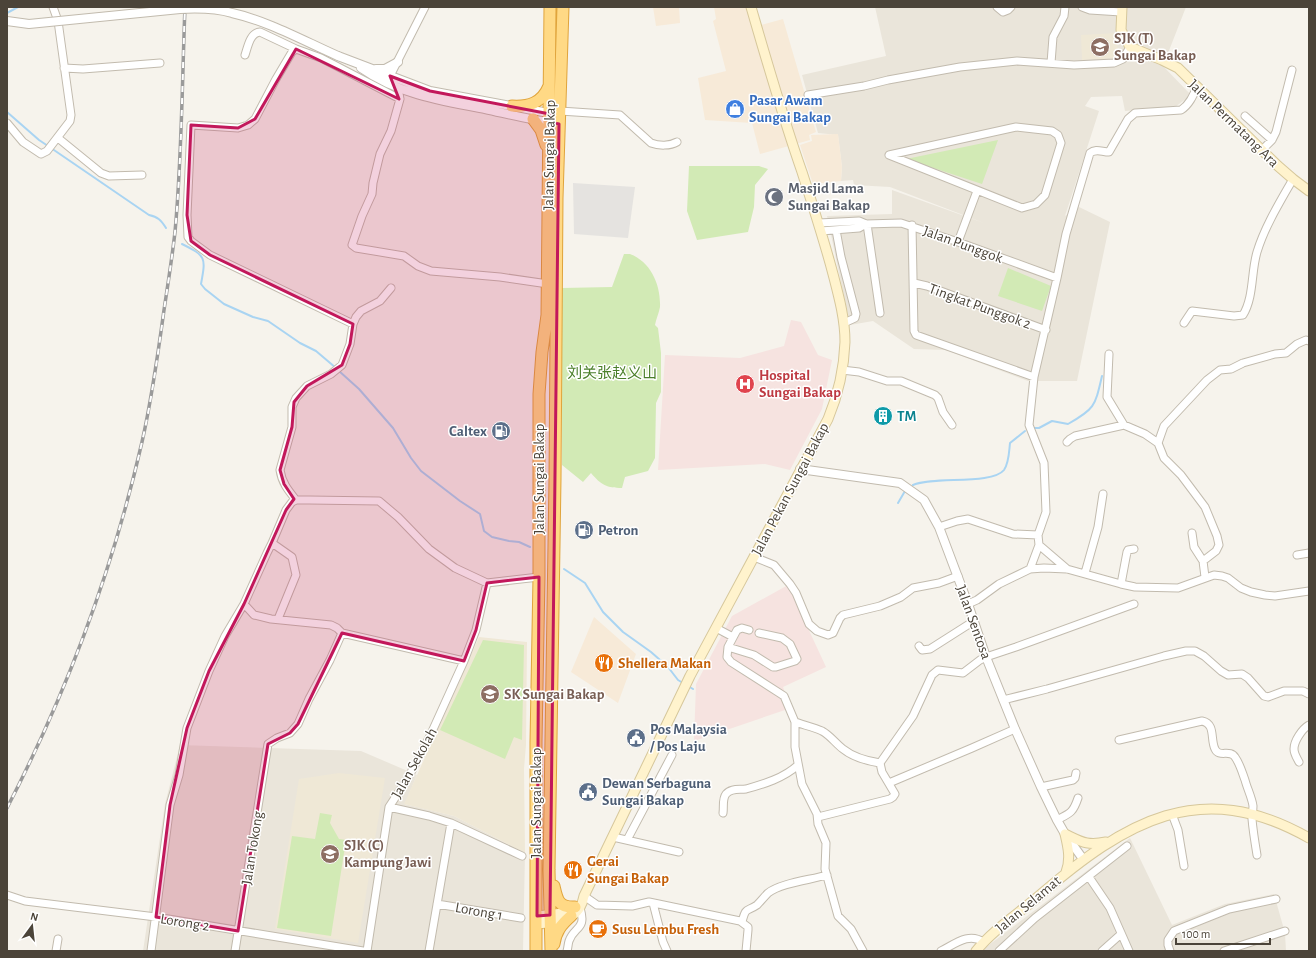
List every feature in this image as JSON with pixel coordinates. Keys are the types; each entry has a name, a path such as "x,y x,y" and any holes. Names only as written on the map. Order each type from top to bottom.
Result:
{"highway":[{"name":"Jalan Sungai Bakap","path":"550,7 550,84 555,117 557,198 555,479 549,870 551,951"},
{"name":"Jalan Sungai Bakap","path":"536,951 539,394 547,314 549,156 555,117 563,7"},
{"path":"512,106 528,106 536,103 542,98 550,84"},
{"path":"533,119 543,136 549,156"},
{"path":"549,870 558,901 566,907 578,906"},
{"path":"551,951 557,931 578,906"}],"main road":[{"name":"Jalan Pekan Sungai Bakap","path":"578,906 690,676 828,419 836,398 842,370 845,342 841,305 820,227 780,106 751,7"},
{"path":"1121,10 1121,30 1130,47"},
{"name":"Jalan Permatang Ara","path":"1130,47 1178,68 1262,150 1293,179 1309,191"},
{"name":"Jalan Selamat","path":"976,951 983,942 1083,859 1107,842 1132,828 1149,821 1172,814 1209,808 1228,809 1252,813 1282,823 1309,838"},
{"path":"1065,834 1080,842 1089,844 1107,842"},
{"path":"1065,834 1069,854 1069,865 1066,872"},
{"path":"537,920 550,919 578,906"}],"street":[{"path":"7,124 23,142 41,154 47,151 70,120 58,21 53,7"},
{"path":"390,76 425,7"},
{"path":"546,7 549,35"},
{"path":"996,7 1003,12 1011,7"},
{"path":"1051,63 1053,37 1064,16 1065,7"},
{"path":"1082,7 1090,10 1121,10"},
{"path":"7,21 29,24 180,9 197,8 216,10 246,17 352,62 390,76 398,85 409,92 427,98 533,119 620,115 651,143 671,145 678,142"},
{"path":"245,55 253,35 260,32 296,49 320,58 400,99"},
{"path":"808,95 864,86 888,80 960,67 1017,61 1074,65 1114,63 1123,59 1130,47"},
{"path":"296,49 292,52 276,79 256,119 248,125 238,128 191,126 187,215 188,237 210,255 353,324"},
{"path":"352,62 370,75 398,85 512,106 555,117"},
{"path":"373,69 385,68 398,62"},
{"path":"398,62 398,85 400,99 391,131 380,154 371,199 362,216 352,245 356,248 404,256 418,266 431,271 500,277 548,284"},
{"path":"64,68 84,69 160,63"},
{"path":"1262,150 1272,140 1278,126 1292,70"},
{"path":"1030,569 1039,545 1038,535 1046,512 1044,463 1029,425 1034,377 1058,278 1066,234 1090,153 1093,150 1109,152 1128,119 1135,113 1181,110 1188,104 1197,87"},
{"path":"400,99 409,92"},
{"path":"1245,116 1272,140"},
{"path":"1016,127 1052,131 1058,135 1061,143 1045,196 1036,204 1022,208 913,165 889,155 1016,127"},
{"path":"55,141 101,173 108,176 142,175"},
{"path":"913,165 912,156 915,150"},
{"path":"1184,323 1192,311 1243,315 1249,299 1254,265 1262,238 1293,179"},
{"path":"958,242 977,191"},
{"name":"Jalan Punggok","path":"820,227 859,221 866,224 901,223 912,225 1058,278"},
{"path":"866,224 880,313"},
{"name":"Jalan Punggok","path":"820,227 836,230 859,228 866,224"},
{"path":"912,225 914,331 916,335 1034,377"},
{"path":"836,230 841,257 856,314 855,318 844,323"},
{"path":"829,259 841,257"},
{"name":"Tingkat Punggok 2","path":"914,283 927,286 1046,330"},
{"path":"296,500 284,484 280,470 292,427 292,407 296,398 307,386 331,374 342,365 350,344 353,324 356,317 361,311 380,301 391,288"},
{"path":"1158,444 1164,426 1214,374 1220,370 1232,369 1243,363 1275,354 1286,353 1297,344 1306,340 1309,341"},
{"path":"1109,354 1107,397 1124,426"},
{"path":"842,370 859,372 887,381 901,381 935,395 952,425"},
{"path":"1067,442 1075,436 1124,426 1145,434 1158,444 1164,458 1181,475 1205,507 1217,536 1219,545 1216,552 1203,561"},
{"name":"Jalan Sentosa","path":"800,469 900,482 924,500 939,526 986,657 1041,787 1065,834 1083,859"},
{"path":"1085,573 1098,527 1104,494"},
{"path":"151,951 170,805 179,776 187,728 209,671 225,636 244,604 286,510 292,502 296,500 379,501 398,517 429,549 455,568 487,583 539,577"},
{"path":"939,526 968,519 1013,534 1038,535"},
{"path":"1192,533 1194,547 1203,561 1205,577"},
{"path":"272,543 292,557 296,574 278,619"},
{"path":"1039,545 1067,569"},
{"path":"1121,584 1127,552 1128,550 1134,548"},
{"path":"1297,555 1309,553"},
{"path":"754,557 774,565 793,589 809,624 817,631 828,635 833,633 843,615 880,606 901,597 913,588 938,583 958,576"},
{"path":"968,604 977,600 1000,584 1030,569 1044,568 1067,569 1135,587 1178,588 1214,575 1228,578 1241,588 1251,592 1275,596 1309,591"},
{"name":"Jalan Sekolah","path":"367,951 389,807 408,778 430,736 464,660 476,630 487,583"},
{"path":"244,604 254,615 331,624 342,633 464,660"},
{"path":"818,817 893,797 895,794 890,783 882,772 880,763 913,716 932,675 938,670 963,673 986,657 1134,604"},
{"path":"919,646 922,650 930,649 974,621"},
{"path":"716,628 733,637"},
{"path":"749,630 742,628 737,630 728,647 727,657 731,662 784,696 795,722 798,765 802,784 816,810 820,831 826,843 825,869 838,916 851,929 863,951"},
{"name":"Jalan Tokong","path":"235,951 268,744 277,738 290,733 298,724 342,633"},
{"path":"728,647 754,655 773,667 795,661 797,659 790,644 782,638 759,633"},
{"path":"1003,700 1186,651 1195,651 1204,656 1221,671 1228,675 1242,674 1248,678 1264,696 1268,697 1284,691 1308,691"},
{"path":"1119,740 1202,721 1207,722 1211,726 1215,749 1218,753 1232,753 1241,767 1253,806 1252,813 1257,855"},
{"path":"795,722 821,730 833,738 842,749 856,756 869,762 880,763"},
{"path":"1299,762 1294,750 1295,745 1301,732 1309,725"},
{"path":"890,783 1015,728"},
{"path":"627,840 672,755"},
{"path":"723,813 723,800 726,794 732,790 745,789 779,777 791,772 798,765"},
{"path":"1041,787 1072,780 1075,778 1076,773"},
{"path":"1057,820 1071,813 1078,798"},
{"path":"389,807 429,816 451,823 522,856"},
{"path":"1172,814 1178,830 1184,866"},
{"path":"430,951 451,823"},
{"path":"612,837 679,852"},
{"path":"999,951 1035,918 1127,846"},
{"path":"742,922 744,914 748,909 757,905 769,893 781,886 827,875"},
{"path":"1089,877 1110,908 1129,951"},
{"name":"Lorong 2","path":"7,895 25,901 156,917 363,951"},
{"path":"1170,951 1168,940 1174,931 1229,909 1276,899"},
{"path":"567,951 569,940 582,924 582,916 578,906 632,906 649,902 742,922 748,928 746,951"},
{"path":"653,903 663,942 667,951"},
{"name":"Lorong 1","path":"438,904 521,918"},
{"path":"1224,951 1285,931"},
{"path":"1102,951 1121,934"},
{"path":"56,951 58,938"},
{"path":"941,951 961,940 977,938 983,942"}],"highlighted area":[{"path":"296,49 399,99 390,76 430,91 550,114 549,122 559,124 550,915 537,916 539,577 487,583 476,630 464,661 342,633 298,724 290,733 268,744 238,931 156,917 170,805 187,728 209,671 244,604 286,510 294,499 284,484 280,470 292,427 294,402 307,386 342,365 350,344 353,324 210,255 191,241 187,215 191,125 238,128 255,119"}],"shaded area":[{"path":"653,7 679,7 680,23 656,26"},
{"path":"714,7 756,7 761,25 783,19 816,132 809,135 810,140 760,154 752,123 705,120 698,78 726,71 713,21 716,19"},
{"path":"875,7 1186,7 1163,66 1191,95 1175,107 1125,111 1122,96 1091,97 1085,106 1099,111 1065,216 1079,207 1110,222 1077,381 1028,381 946,350 914,349 873,321 850,325 827,216 892,214 892,190 984,223 890,187 854,185 853,180 841,181 842,167 838,135 818,133 802,75 886,56"},
{"name":"SJK (T) Sungai Bakap","path":"1117,33 1118,58 1082,60 1081,35"},
{"path":"838,134 842,167 841,181 813,184 800,145 812,141 811,135"},
{"path":"573,183 635,187 628,238 574,234"},
{"name":"Hospital Sungai Bakap","path":"791,320 801,322 818,355 832,360 822,409 790,470 765,464 658,470 665,355 740,358 784,346"},
{"path":"788,585 826,667 783,687 791,708 694,741 696,684 732,616"},
{"name":"Shellera Makan","path":"594,617 636,654 618,703 571,672"},
{"name":"SK Sungai Bakap","path":"479,637 527,642 526,745 524,769 525,853 454,816 404,804"},
{"path":"180,745 361,751 417,775 405,804 454,816 525,853 523,951 143,951 165,804"},
{"name":"SJK (C) Kampung Jawi","path":"339,773 385,778 358,943 275,929 299,779"},
{"path":"1130,838 1172,925 1225,904 1274,894 1285,933 1286,951 983,951"}],"green space":[{"path":"998,140 982,184 906,159"},
{"path":"689,166 759,166 768,169 755,185 754,207 748,232 697,240 687,211"},
{"name":"刘关张赵义山","path":"624,254 630,254 649,268 659,291 660,307 655,325 658,328 661,353 661,392 656,403 655,458 648,471 625,477 622,488 617,488 605,485 591,473 583,482 562,465 562,288 612,287"},
{"path":"1008,268 1051,286 1042,311 998,296"},
{"path":"483,640 524,645 522,740 514,737 505,759 440,730"},
{"path":"320,813 332,815 330,823 339,839 346,840 331,936 277,928 292,836 315,839"}],"waterway":[{"path":"7,13 18,7"},
{"path":"7,112 48,146"},
{"path":"51,148 149,215 159,219 166,228"},
{"path":"182,244 196,252 202,258 204,268 201,284 205,289 224,304 253,317 268,321 300,343 316,351 336,368"},
{"path":"339,371 359,389 393,428 411,458 421,471 460,501 480,514 484,531 492,537 519,542 530,547"},
{"path":"1033,428 1039,428 1052,421 1068,424 1084,414 1092,406 1098,394 1102,376"},
{"path":"913,485 922,482 975,479 997,475 1004,470 1007,464 1010,443 1025,431"},
{"path":"898,503 905,491"},
{"path":"564,569 585,583 603,612 623,632 651,652 668,667 678,680 683,683"},
{"path":"688,686 693,689"}],"railway":[{"path":"7,808 49,720 86,629 117,536 142,442 149,409 175,232 180,148 185,7"}],"place":[{"name":"SJK (T) Sungai Bakap","path":"1100,47"},
{"name":"Pasar Awam Sungai Bakap","path":"735,109"},
{"name":"Masjid Lama Sungai Bakap","path":"774,197"},
{"name":"Hospital Sungai Bakap","path":"745,384"},
{"name":"TM","path":"883,416"},
{"name":"Caltex","path":"501,431"},
{"name":"Petron","path":"584,530"},
{"name":"Shellera Makan","path":"604,663"},
{"name":"SK Sungai Bakap","path":"490,694"},
{"name":"Pos Malaysia / Pos Laju","path":"636,738"},
{"name":"Dewan Serbaguna Sungai Bakap","path":"588,792"},
{"name":"SJK (C) Kampung Jawi","path":"330,854"},
{"name":"Gerai Sungai Bakap","path":"573,870"},
{"name":"Susu Lembu Fresh","path":"598,929"}]}
